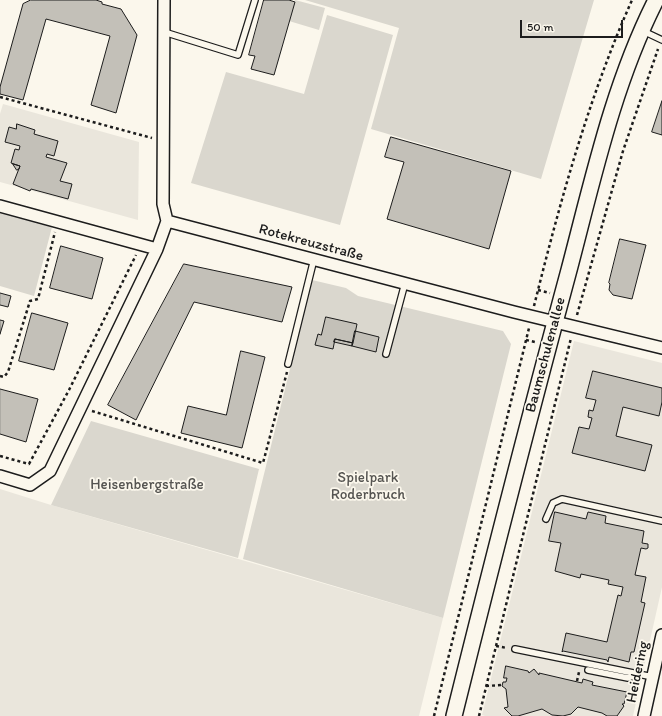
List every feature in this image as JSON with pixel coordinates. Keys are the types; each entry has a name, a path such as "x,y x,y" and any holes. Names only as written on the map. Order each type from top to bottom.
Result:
{"main road":[{"name":"Baumschulenallee","path":"454,716 554,322 607,123 642,31 656,0"}],"street":[{"path":"0,476 30,485 50,471 157,249 167,221 163,204 162,141 164,0"},
{"path":"0,206 157,249"},
{"name":"Rotekreuzstraße","path":"167,221 554,322 662,348"},
{"name":"Heidering","path":"644,716 662,635"}],"lane":[{"path":"164,32 238,55 255,0"},
{"path":"642,31 662,40"},
{"path":"288,364 314,259"},
{"path":"386,354 405,283"},
{"path":"546,519 553,503 562,500 662,521"},
{"path":"515,650 653,677"},
{"path":"588,670 628,678 638,674"}],"path":[{"path":"434,716 560,201 589,110 613,42 632,0"},
{"path":"479,716 574,326 623,152 650,70 662,40"},
{"path":"0,97 162,141"},
{"path":"0,376 4,377 8,372 30,301 38,299 58,222"},
{"path":"0,456 29,464 69,390 141,245"},
{"path":"80,408 263,463 288,364"},
{"path":"486,686 502,685"}],"shaded area":[{"path":"3,104 139,142 138,220 0,182 0,114"},
{"path":"574,341 662,363 662,587 633,716 485,716 482,715"},
{"path":"0,489 443,618 419,716 0,716"}],"green space":[{"path":"295,0 325,8 319,30 289,21"},
{"path":"305,0 594,0 541,179 371,129 399,28"},
{"path":"327,15 393,35 340,225 191,183 226,72 304,94"},
{"path":"0,212 52,227 34,296 0,286"},
{"name":"Spielpark Roderbruch","path":"312,280 346,288 358,296 503,331 511,344 443,618 243,559"},
{"name":"Heisenbergstraße","path":"91,421 259,469 238,558 51,505"}],"building":[{"path":"31,0 96,0 102,2 102,4 121,9 137,35 116,113 91,105 110,36 46,19 23,100 0,94 0,87 23,4"},
{"path":"264,0 289,0 295,2 274,75 251,69 255,56 249,55"},
{"path":"662,101 662,135 652,132"},
{"path":"17,124 35,130 34,134 58,141 54,156 47,154 46,157 67,163 60,181 72,184 68,199 31,189 30,191 13,184 20,166 11,163 15,149 19,150 20,146 5,142 9,127 16,129"},
{"path":"391,137 511,171 489,249 387,219 404,162 385,157"},
{"path":"13,164 20,166 19,169 17,170"},
{"path":"620,239 646,245 632,299 613,295 609,290 609,283"},
{"path":"61,246 103,258 92,299 50,288"},
{"path":"184,264 292,287 282,322 194,302 136,420 108,405"},
{"path":"0,293 11,296 8,307 0,305"},
{"path":"32,313 68,323 54,370 19,361"},
{"path":"326,317 357,324 353,343 335,339 333,349 315,345 318,334 321,335"},
{"path":"0,320 4,321 0,334"},
{"path":"355,331 379,337 376,352 352,346"},
{"path":"335,339 353,343 352,346 334,342"},
{"path":"241,351 265,357 242,448 181,433 188,406 226,415"},
{"path":"593,371 662,388 662,402 659,416 623,407 616,436 652,445 645,471 572,453 579,427 589,429 592,418 588,417 589,410 593,411 596,400 586,398"},
{"path":"0,389 38,399 26,442 0,434"},
{"path":"555,512 586,519 588,512 606,516 605,523 644,531 642,543 648,544 648,548 641,548 635,575 646,577 641,602 645,603 634,652 631,652 629,662 609,657 608,662 607,660 562,652 566,633 607,642 618,595 621,596 623,587 608,584 609,580 581,574 580,578 555,571 561,543 549,541"},
{"path":"506,666 528,671 529,673 534,669 539,675 539,673 582,683 583,679 593,682 592,685 627,692 624,704 622,704 624,706 617,716 607,716 602,713 578,707 571,714 563,716 552,715 542,709 518,716 512,716 504,708 508,707 506,689 502,686 503,682 506,682 507,678 504,678"}]}
